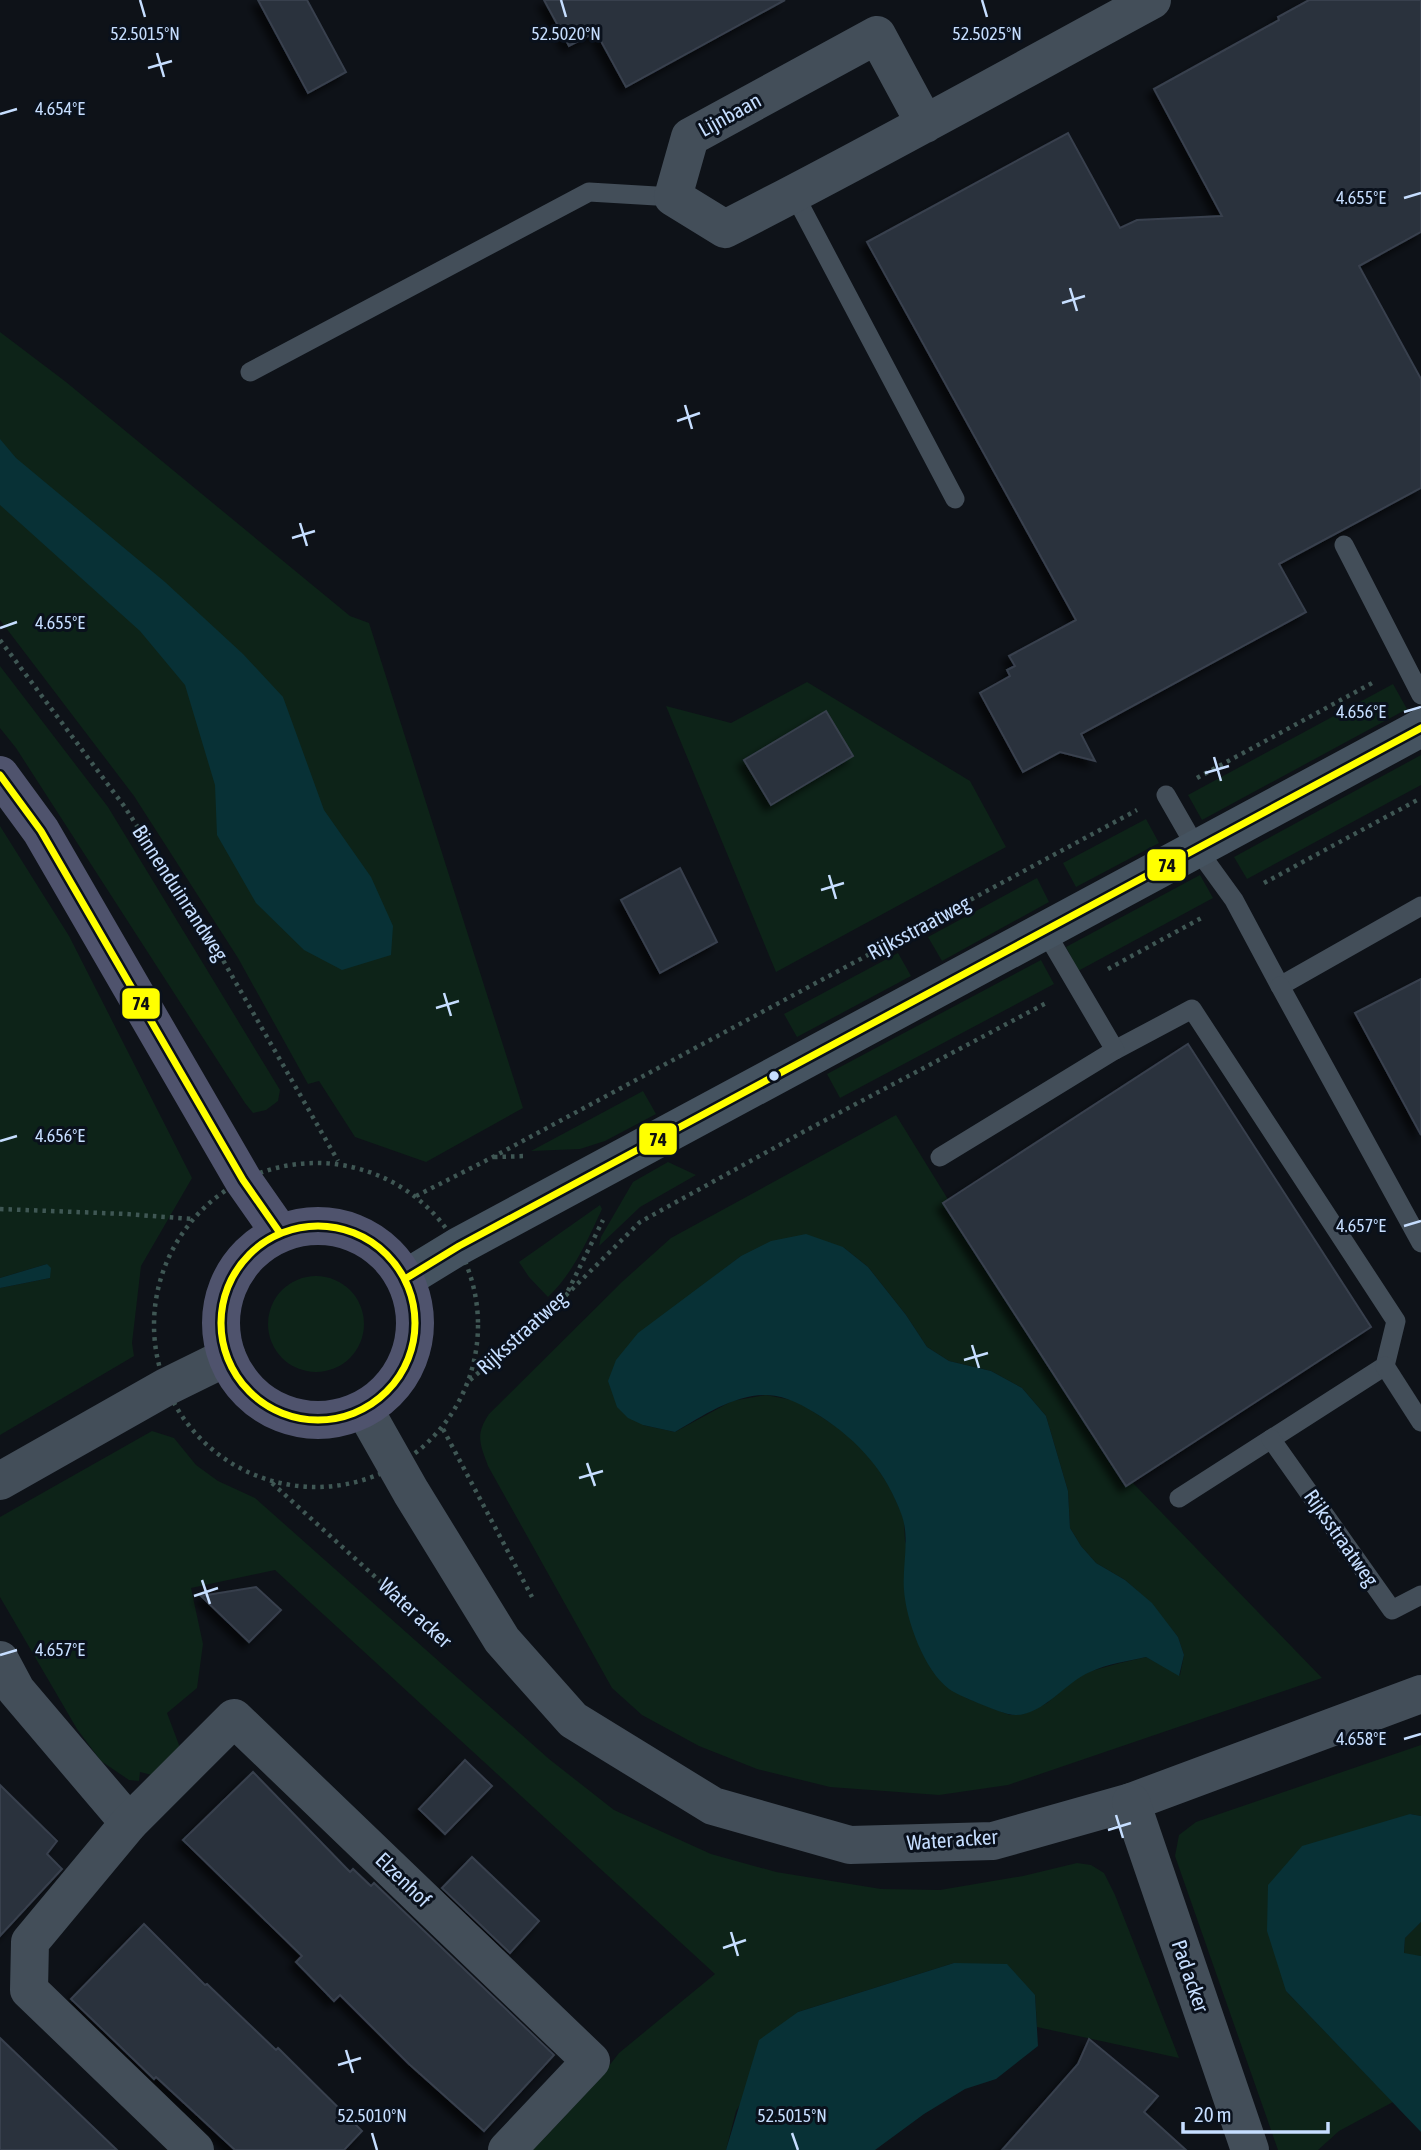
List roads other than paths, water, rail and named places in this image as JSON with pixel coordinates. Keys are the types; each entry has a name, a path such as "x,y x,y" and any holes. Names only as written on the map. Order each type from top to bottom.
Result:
{"main road":[{"path":"405,1279 459,1247 1421,728"},
{"path":"0,775 41,831 243,1180 280,1233"},
{"path":"327,1226 351,1232 373,1242 391,1259 405,1279 414,1308 415,1338 405,1367 388,1391 364,1409 325,1421 284,1415 249,1392 236,1376 222,1337 221,1316 225,1294 233,1275 245,1258 280,1233 303,1227 327,1226"}],"street":[{"path":"673,197 725,229 1152,0"},
{"name":"Lijnbaan","path":"673,197 690,137 877,35 925,124"},
{"path":"0,1480 166,1387 227,1357"},
{"name":"Water acker","path":"364,1409 411,1492 502,1640 573,1720 713,1806 850,1845 993,1840 1130,1802 1421,1695"},
{"path":"0,1660 16,1690 129,1823"},
{"name":"Elzenhof","path":"195,2150 29,1990 30,1942 129,1823 234,1718 591,2061 508,2150"},
{"name":"Pad acker","path":"1130,1802 1250,2150"}],"lane":[{"path":"250,372 589,191 673,197"},
{"path":"794,194 955,499"},
{"path":"1344,545 1421,695"},
{"path":"1166,794 1197,849 1234,900 1421,1243"},
{"path":"1280,986 1421,906"},
{"path":"1045,931 1115,1050"},
{"path":"940,1157 1115,1050 1192,1009 1396,1321 1385,1366 1179,1498"},
{"path":"1385,1366 1421,1422"},
{"name":"Rijksstraatweg","path":"1271,1439 1392,1610 1421,1595"}],"water":[{"path":"0,439 16,458 165,582 243,654 283,697 324,810 371,877 393,926 391,955 342,970 304,950 256,903 217,835 215,785 185,685 140,631 0,505"},
{"path":"806,1234 843,1247 868,1267 927,1347 949,1361 991,1371 1022,1388 1046,1416 1068,1491 1070,1528 1096,1563 1125,1580 1152,1603 1178,1637 1184,1655 1179,1676 1146,1657 1118,1663 1090,1672 1041,1707 1019,1715 1002,1712 961,1695 949,1689 932,1670 918,1644 908,1615 904,1590 906,1543 902,1516 896,1500 880,1472 847,1436 808,1409 789,1399 775,1396 755,1396 731,1402 675,1432 643,1425 628,1418 617,1407 608,1381 616,1360 638,1333 741,1256 771,1241"},
{"path":"47,1264 51,1268 50,1278 0,1288 0,1278"},
{"path":"1410,1814 1421,1816 1421,1922 1405,1938 1404,1953 1421,1956 1421,2132 1286,1991 1267,1931 1268,1885 1302,1846"},
{"path":"954,1963 1007,1964 1035,1995 1038,2046 996,2079 965,2089 924,2114 875,2150 726,2150 759,2040 798,2012"}]}
